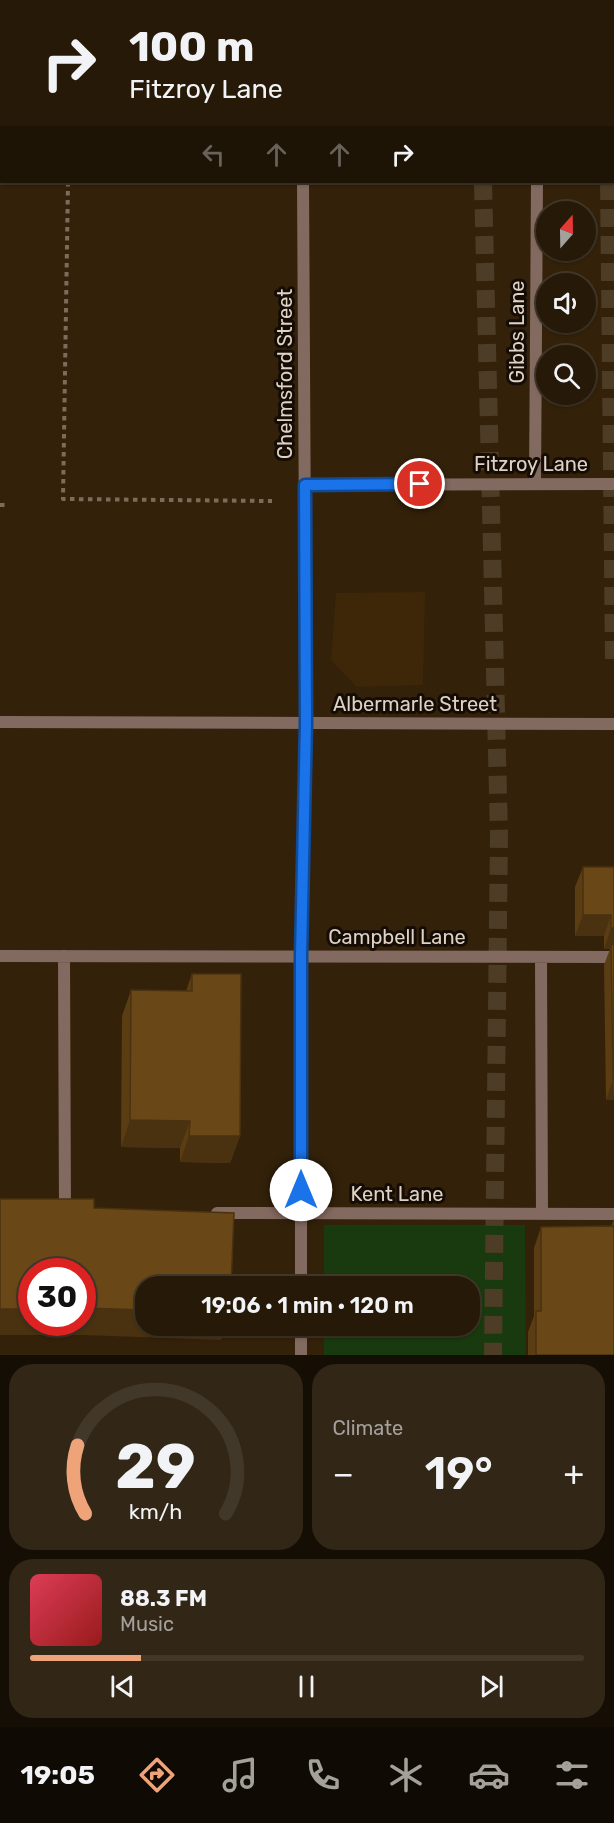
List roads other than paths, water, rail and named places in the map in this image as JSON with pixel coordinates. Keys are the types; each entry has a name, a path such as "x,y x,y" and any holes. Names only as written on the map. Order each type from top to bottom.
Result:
{"street":[{"name":"Chelmsford Street","path":"301,1276 301,956 306,723 303,183"},
{"name":"Gibbs Lane","path":"535,483 537,183"},
{"name":"Fitzroy Lane","path":"305,485 614,484"},
{"name":"Albermarle Street","path":"0,722 614,724"},
{"name":"Campbell Lane","path":"0,956 614,957"},
{"path":"64,956 65,1212"},
{"path":"541,957 542,1214"},
{"name":"Kent Lane","path":"207,1213 614,1214"},
{"path":"301,1336 301,1355"}],"tunnel":[{"path":"483,183 499,835 493,1355"},
{"path":"609,183 614,661"}]}
